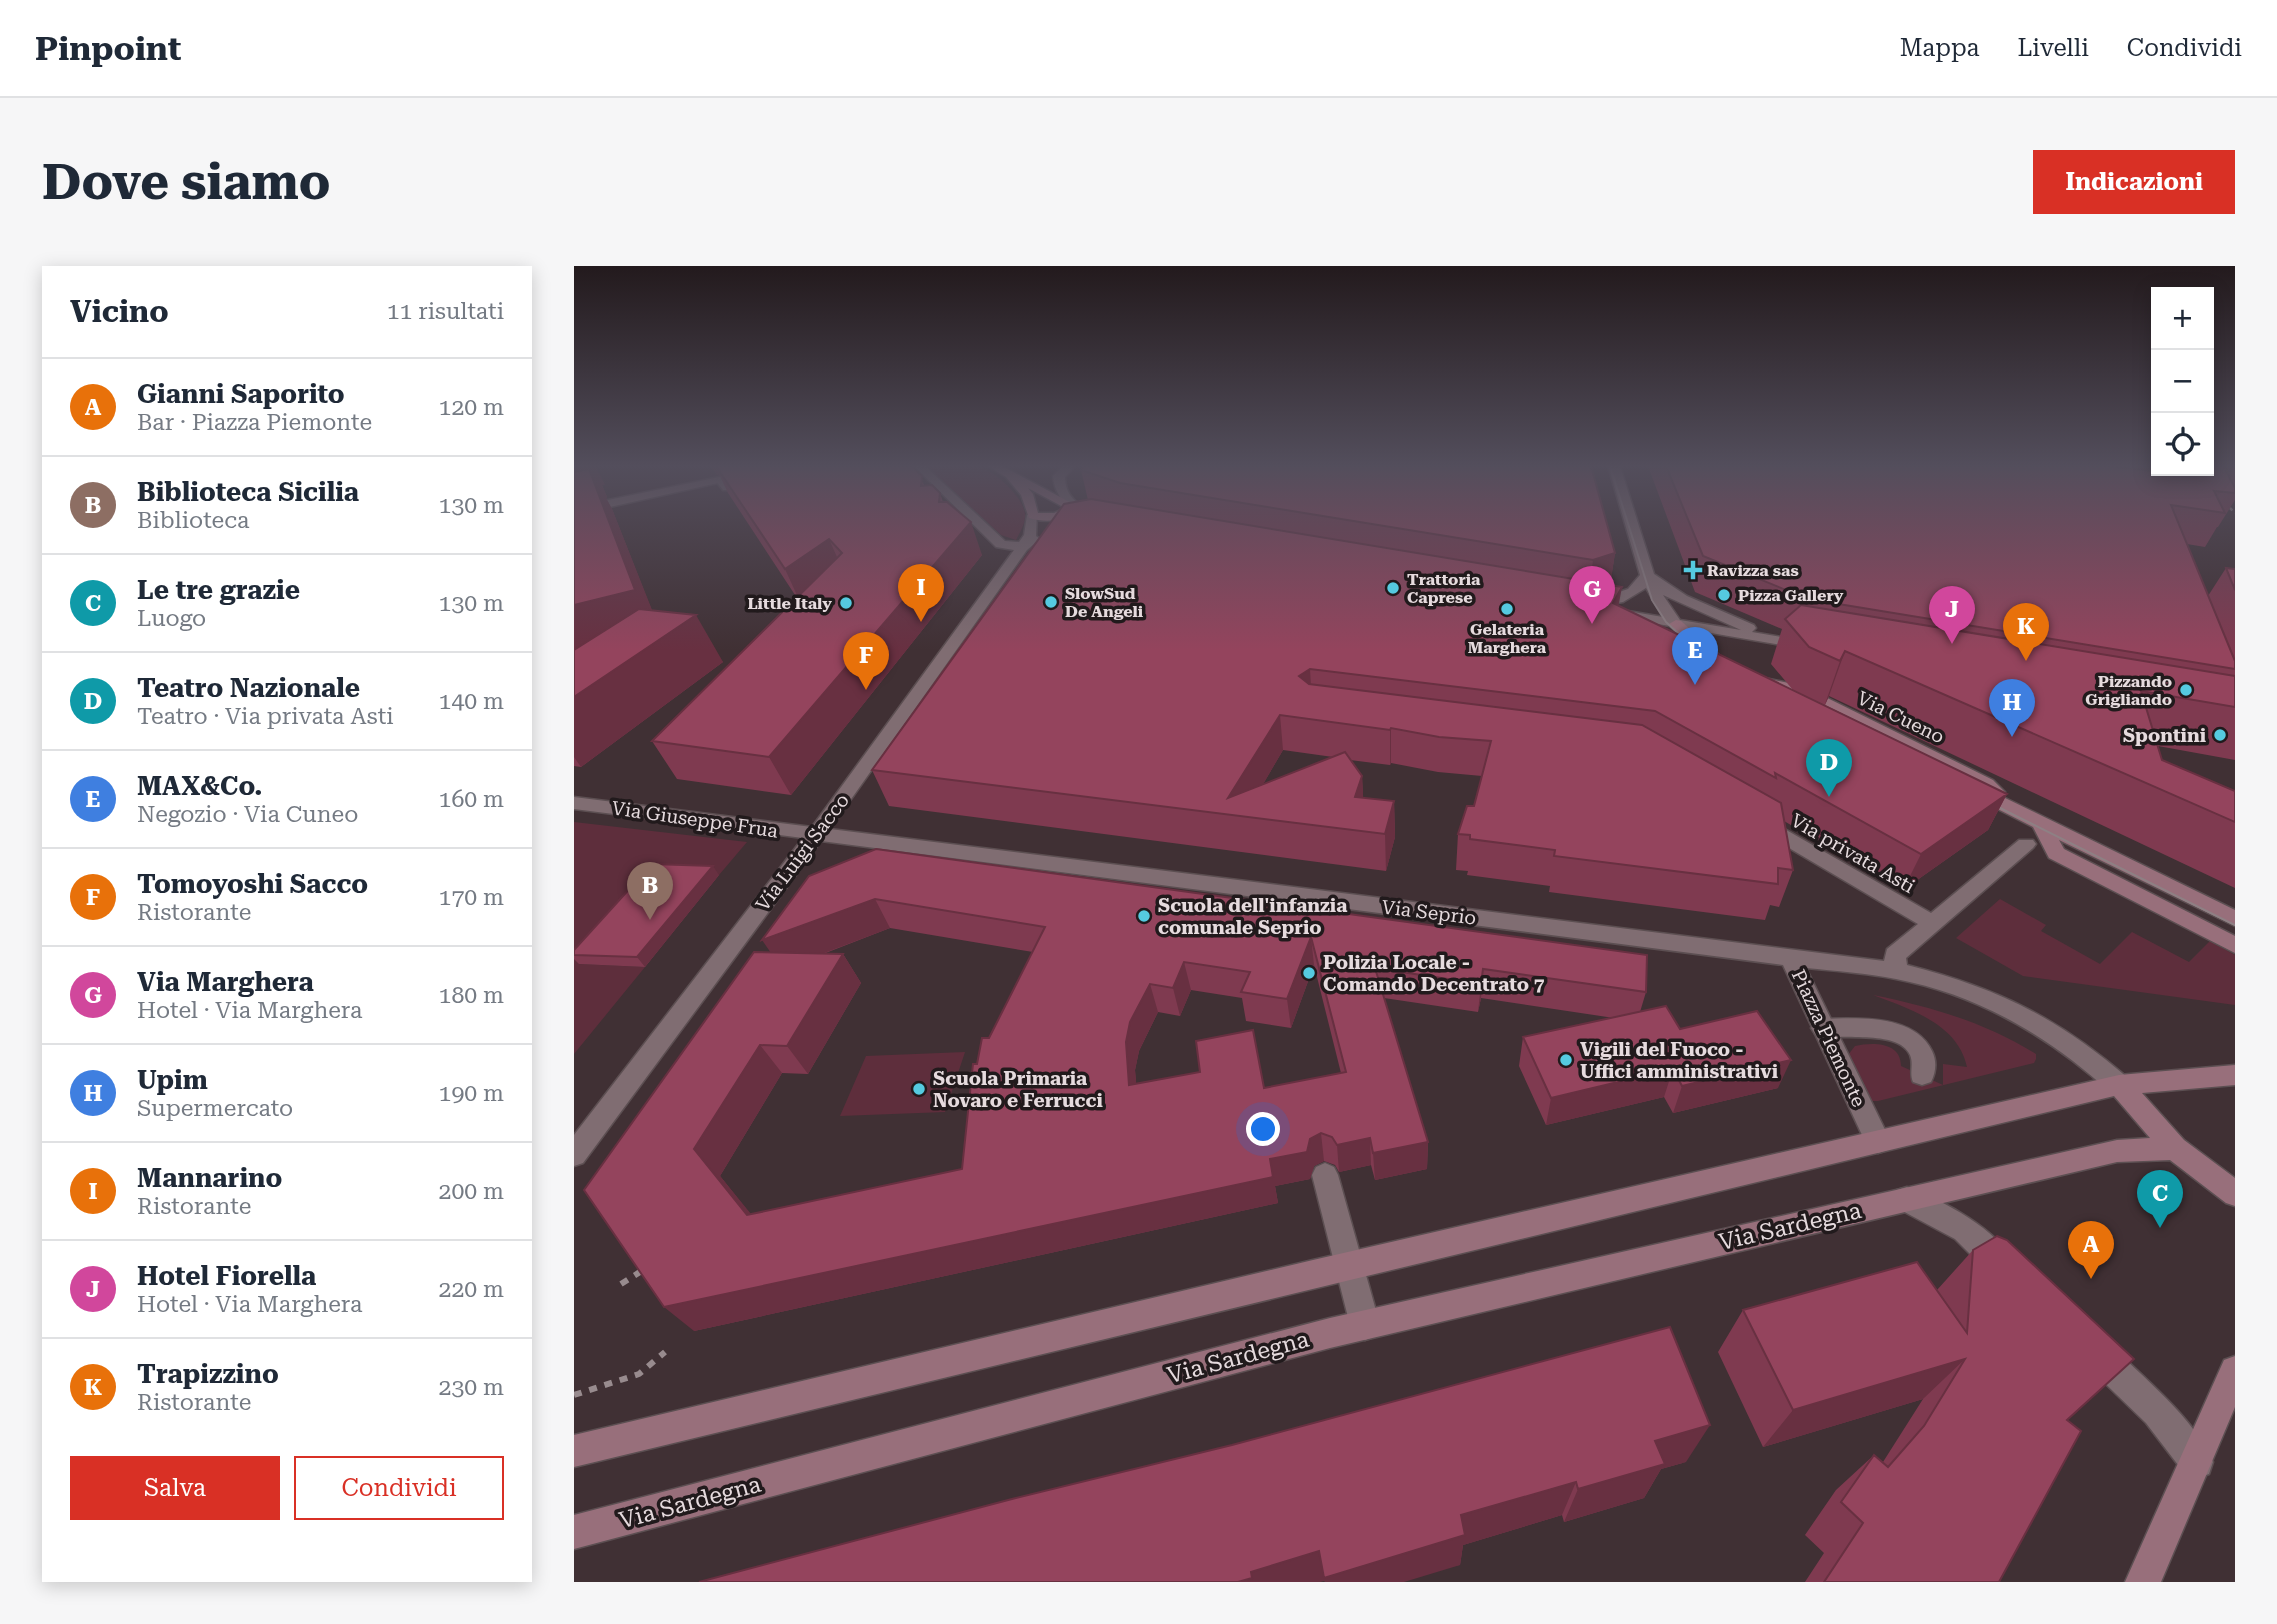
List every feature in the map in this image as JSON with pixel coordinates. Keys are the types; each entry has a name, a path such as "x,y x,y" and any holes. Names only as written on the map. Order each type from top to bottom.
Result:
{"main road":[{"path":"1676,624 1724,667 2235,919"},
{"path":"2041,824 2056,853 2235,945"},
{"path":"574,1451 1349,1265 2119,1085 2235,1075"},
{"name":"Piazza Piemonte","path":"2119,1085 2175,1148 2235,1194"},
{"path":"1907,1199 2117,1151 2175,1148"},
{"name":"Via Sardegna","path":"574,1532 1365,1325 1907,1199"},
{"path":"2143,1582 2235,1371"}],"street":[{"path":"977,527 1001,544 1025,547 1036,537 1068,527"},
{"path":"1025,547 1031,527"},
{"path":"1633,527 1647,574 1661,606 1676,624"},
{"name":"Via Luigi Sacco","path":"574,1154 817,834 1025,547"},
{"path":"1647,574 1640,586 1625,597 1583,607 1816,647"},
{"path":"1647,574 1655,583 1687,600 1788,642"},
{"name":"Via Giuseppe Frua","path":"574,803 817,834"},
{"name":"Via privata Asti","path":"1745,814 1930,922"},
{"name":"Via Seprio","path":"817,834 1791,958"},
{"path":"1896,971 1895,955 1930,922 2026,844"},
{"name":"Piazza Piemonte","path":"1791,958 1896,971 1962,988 2013,1009 2081,1050 2119,1085"},
{"name":"Piazza Piemonte","path":"1791,958 1878,1142"},
{"path":"1823,1028 1864,1026 1896,1033 1910,1041 1921,1052 1925,1065 1922,1075"},
{"path":"1325,1175 1365,1325"},
{"path":"1907,1199 1965,1230 2020,1283"},
{"path":"2079,1337 2157,1412 2197,1462"}],"path":[{"path":"621,1284 649,1265"},
{"path":"574,1395 639,1374 666,1352"}],"shaded area":[{"path":"993,527 1022,527 1016,540 1001,535"},
{"path":"574,822 747,842 719,875 579,964 645,967 574,1054"},
{"path":"2000,899 2046,925 2041,931 2100,964 2132,932 2189,962 2210,941 2235,955 2235,1005 2023,976 1956,938"},
{"path":"1873,995 1977,1024 2036,1054 2036,1059 2034,1063 1878,1101 1872,1101 1867,1096 1848,1055 1855,1046 1877,1044 1891,1048 1900,1058 1901,1066 1943,1085 1943,1064 1967,1067 1962,1052 1943,1029 1917,1013"},
{"path":"965,1052 945,1112 840,1116 866,1056"}],"building":[{"path":"574,527 611,527 635,590 574,605"},
{"path":"757,527 966,527 769,757 652,741 842,553 829,539 785,569"},
{"path":"1047,527 1262,527 1622,587 1613,603 2007,794 1921,854 1775,773 1776,778 1655,711 1310,669 1299,676 1309,684 1642,725 1781,803 1793,870 1778,868 1778,884 1554,856 1555,850 1470,839 1470,835 1458,834 1467,806 1474,806 1491,741 1439,737 1391,728 1390,730 1280,715 1228,798 1345,752 1362,776 1355,797 1394,801 1385,834 872,770"},
{"path":"1393,527 1608,527 1615,553 1593,560"},
{"path":"1691,527 2180,527 2235,661 2235,669 1808,599 1703,556"},
{"path":"2226,568 2235,569 2235,590"},
{"path":"1801,605 2235,676 2235,707 2141,691 2162,760 2235,791 2235,822 1845,651 1840,661 1809,647 1785,619"},
{"path":"639,609 696,615 574,697 574,650"},
{"path":"876,849 1647,955 1646,992 1483,969 1481,984 1375,968 1428,1142 1373,1153 1370,1138 1337,1145 1332,1137 1321,1133 1310,1139 1307,1152 1270,1159 1273,1177 664,1307 584,1190 754,952 843,954 787,1046 760,1045 694,1149 747,1215 962,1169 973,1064 977,1064 982,1038 989,1038 1045,927 875,899 762,940 809,876","holes":["1311,937 1346,1072 1264,1088 1253,1030 1196,1041 1200,1072 1129,1085 1126,1042 1130,1022 1150,984 1173,988 1184,962 1250,972 1241,992 1287,999"]},
{"path":"652,864 713,866 637,957 574,955 574,950"},
{"path":"1666,1006 1680,1029 1757,1011 1791,1060 1682,1086 1673,1069 1551,1098 1523,1037"},
{"path":"1997,1236 2007,1240 2134,1359 2067,1420 2081,1431 1999,1582 1824,1582 1863,1523 1841,1502 1874,1455 1888,1467 1924,1426 1965,1359 1793,1410 1743,1310 1917,1262 1967,1333 1973,1250"},
{"path":"1670,1327 1710,1425 1655,1441 1665,1464 1578,1489 1576,1482 1461,1515 1465,1535 1324,1578 1319,1551 1251,1572 1252,1578 1238,1582 699,1582 1012,1499 1232,1445"}],"tram line":[{"path":"1629,527 1652,600 1666,622 1693,647"},
{"path":"1984,800 2235,925"}],"place":[{"name":"Ravizza sas","path":"1693,570"},
{"name":"Trattoria Caprese","path":"1393,588"},
{"name":"Pizza Gallery","path":"1724,595"},
{"name":"SlowSud De Angeli","path":"1051,602"},
{"name":"Little Italy","path":"846,603"},
{"name":"Gelateria Marghera","path":"1507,609"},
{"name":"Mannarino","path":"921,622"},
{"name":"Via Marghera","path":"1592,624"},
{"name":"Hotel Fiorella","path":"1952,644"},
{"name":"Trapizzino","path":"2026,661"},
{"name":"MAX&Co.","path":"1695,685"},
{"name":"Tomoyoshi Sacco","path":"866,690"},
{"name":"Pizzando Grigliando","path":"2186,690"},
{"name":"Spontini","path":"2220,735"},
{"name":"Upim","path":"2012,737"},
{"name":"Teatro Nazionale","path":"1829,797"},
{"name":"Scuola dell'infanzia comunale Seprio","path":"1144,916"},
{"name":"Biblioteca Sicilia","path":"650,920"},
{"name":"Polizia Locale - Comando Decentrato 7","path":"1309,973"},
{"name":"Vigili del Fuoco - Uffici amministrativi","path":"1566,1060"},
{"name":"Scuola Primaria Novaro e Ferrucci","path":"919,1089"},
{"name":"Le tre grazie","path":"2160,1228"},
{"name":"Gianni Saporito","path":"2091,1279"}]}
